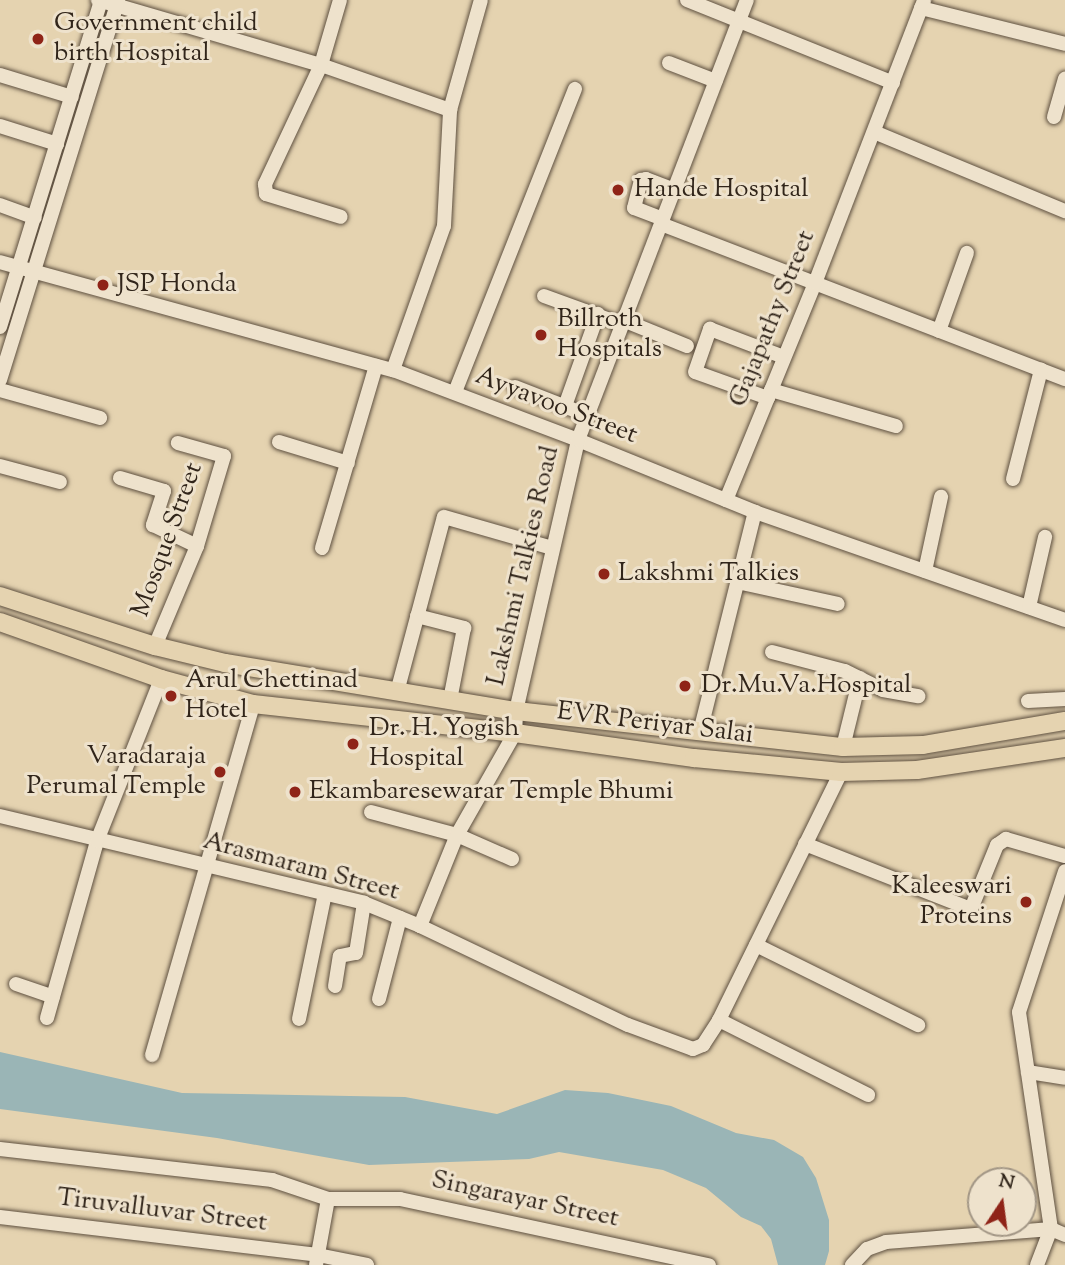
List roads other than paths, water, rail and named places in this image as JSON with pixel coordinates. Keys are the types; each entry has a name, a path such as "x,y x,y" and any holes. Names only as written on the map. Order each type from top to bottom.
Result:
{"main road":[{"name":"EVR Periyar Salai","path":"0,596 155,646 225,663 516,711 843,747 923,745 1065,721"},
{"name":"EVR Periyar Salai","path":"0,622 160,679 253,704 515,733 694,758 841,772 917,769 1065,748"}],"street":[{"path":"1,318 35,218 100,0 321,65 450,110"},
{"path":"340,0 321,65 265,184 266,194 341,217"},
{"path":"393,370 444,226 450,110 481,0"},
{"path":"687,0 893,83"},
{"name":"Lakshmi Talkies Road","path":"515,733 516,711 578,440 747,0"},
{"path":"0,380 117,3"},
{"path":"923,4 1065,44"},
{"name":"Gajapathy Street","path":"726,500 815,283 923,4"},
{"path":"669,63 716,80"},
{"path":"0,75 72,97"},
{"path":"1054,117 1065,79"},
{"path":"455,393 575,89"},
{"path":"0,126 57,144"},
{"path":"874,132 1065,211"},
{"path":"674,190 646,178 641,180 634,208 662,222 815,283 1065,379"},
{"path":"0,205 35,218"},
{"path":"939,331 967,253"},
{"name":"Ayyavoo Street","path":"0,262 34,274 393,370 578,440 755,512 1065,620"},
{"path":"544,296 687,346"},
{"path":"565,407 598,314"},
{"path":"785,357 710,329 695,372 769,394 896,425"},
{"path":"323,548 376,366"},
{"path":"1013,479 1041,370"},
{"path":"515,387 587,415"},
{"path":"0,390 100,418"},
{"path":"279,442 348,463"},
{"name":"Mosque Street","path":"155,646 197,546 224,456 178,443"},
{"path":"0,466 60,482"},
{"path":"120,478 164,491 153,525 197,546"},
{"path":"925,571 941,497"},
{"path":"700,732 755,512"},
{"path":"397,692 444,517 552,548"},
{"path":"1029,607 1045,537"},
{"path":"737,582 838,604"},
{"path":"417,616 464,628 450,700"},
{"path":"772,652 845,671 883,690 918,696"},
{"path":"843,747 860,678"},
{"path":"47,1018 97,841 160,679"},
{"path":"1028,701 1065,699"},
{"path":"152,1055 253,704"},
{"path":"420,926 457,835 515,733"},
{"path":"841,772 719,1020 868,1095"},
{"path":"371,812 457,835 512,859"},
{"name":"Arasmaram Street","path":"0,816 363,904 420,926 628,1025 693,1049 703,1045 719,1020"},
{"path":"805,844 971,909 997,845 1006,839 1065,856"},
{"path":"1037,1265 1058,1232 1019,1012 1065,871"},
{"path":"299,1018 325,894"},
{"path":"335,986 340,956 356,953 363,904"},
{"path":"379,999 400,918"},
{"path":"756,945 918,1025"},
{"path":"16,984 53,997"},
{"path":"1028,1072 1065,1077"},
{"name":"Singarayar Street","path":"0,1149 272,1180 328,1199 400,1199 709,1265"},
{"path":"317,1260 328,1199"},
{"name":"Tiruvalluvar Street","path":"0,1217 367,1265"},
{"path":"852,1265 863,1253 877,1245 1058,1232"}],"water":[{"path":"0,1052 182,1093 405,1097 497,1114 565,1090 608,1093 671,1106 736,1133 774,1140 803,1157 816,1178 829,1220 829,1251 825,1265 778,1265 771,1239 761,1226 741,1217 706,1188 663,1170 559,1152 529,1159 369,1165 217,1138 0,1109"}],"place":[{"name":"Government child birth Hospital","path":"38,39"},
{"name":"Hande Hospital","path":"618,190"},
{"name":"JSP Honda","path":"103,285"},
{"name":"Billroth Hospitals","path":"541,335"},
{"name":"Lakshmi Talkies","path":"604,574"},
{"name":"Dr.Mu.Va.Hospital","path":"685,686"},
{"name":"Arul Chettinad Hotel","path":"171,696"},
{"name":"Dr. H. Yogish Hospital","path":"353,744"},
{"name":"Varadaraja Perumal Temple","path":"220,772"},
{"name":"Ekambaresewarar Temple Bhumi","path":"295,792"},
{"name":"Kaleeswari Proteins","path":"1026,902"}]}
